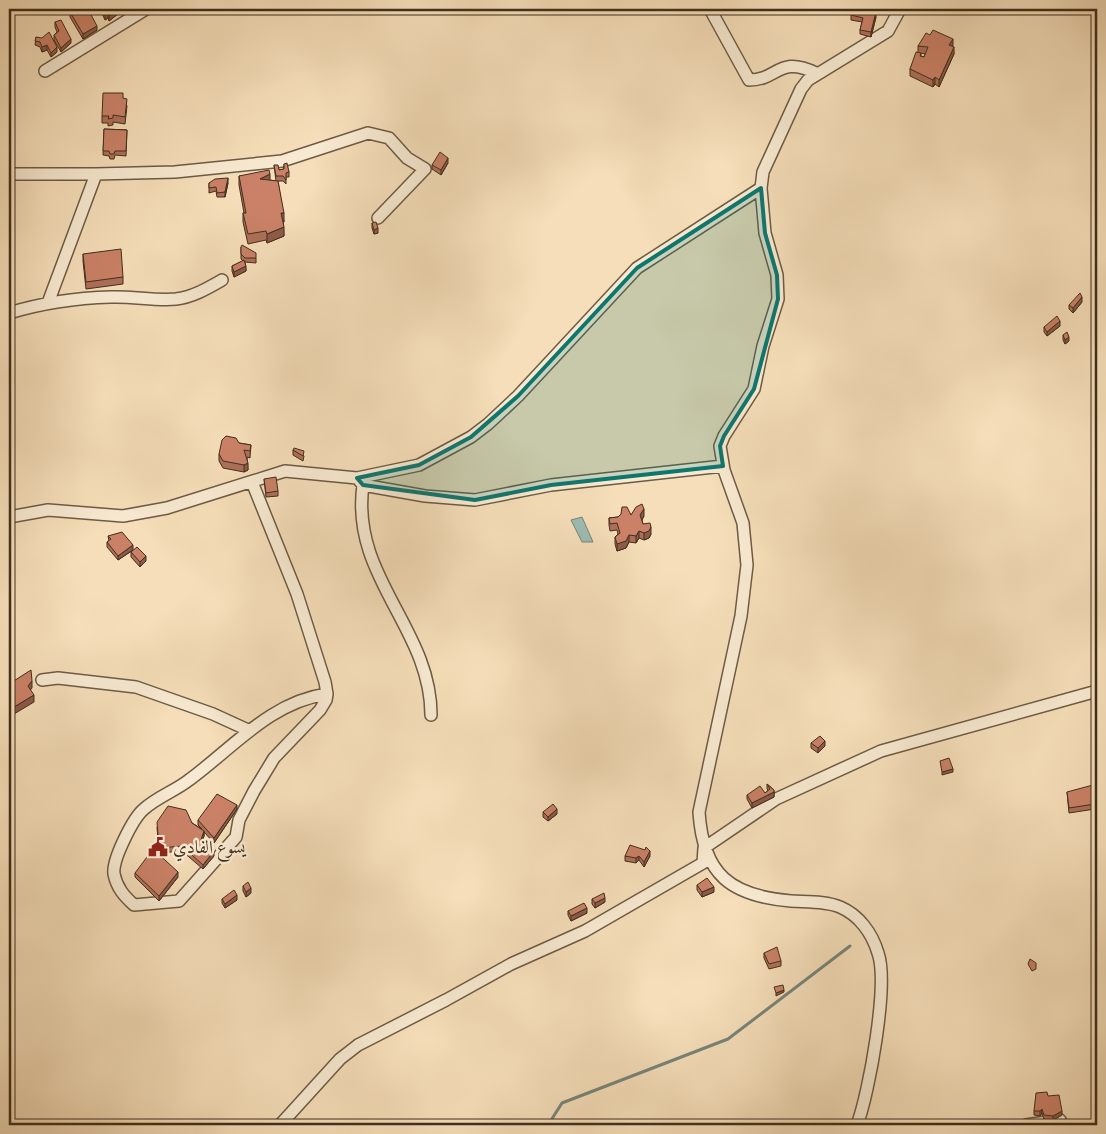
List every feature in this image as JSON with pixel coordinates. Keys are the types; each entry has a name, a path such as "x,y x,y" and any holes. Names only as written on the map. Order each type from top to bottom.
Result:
{"street":[{"path":"45,71 146,9"},
{"path":"710,9 749,80 756,80 782,67 795,65 816,73"},
{"path":"280,1125 340,1059 358,1045 511,964 585,931 703,863 704,848 699,812 740,616 747,565 743,523 723,466 720,446 724,436 754,389 763,346 778,299 776,276 765,233 761,188 763,172 801,89 816,73 888,31 900,9"},
{"path":"9,174 175,172 282,161 368,133 389,138 407,158 425,169 378,218"},
{"path":"48,303 96,174"},
{"path":"360,481 419,466 471,437 518,396 637,268 761,188"},
{"path":"9,312 48,303 116,297 178,299 198,292 222,280"},
{"path":"9,517 48,510 123,516 138,514 166,508 285,471 360,481 425,496 475,500 551,485 723,466"},
{"path":"360,481 363,535 382,584 415,642 431,694 431,715"},
{"path":"252,482 297,594 325,682 327,694 326,700 320,710 274,758 262,776 239,820 236,837 179,901 134,904 122,894 114,872 129,827 144,809 189,780 248,730 292,704 327,694"},
{"path":"42,680 58,678 136,687 213,714 248,730"},
{"path":"704,848 776,798 881,751 1097,691"},
{"path":"704,848 716,870 743,891 770,899 824,903 839,907 863,924 873,938 879,954 882,971 878,1022 868,1083 857,1125"},
{"path":"1026,1125 1060,1120"}],"highlighted area":[{"path":"761,188 765,233 777,275 778,299 754,389 724,436 720,446 723,466 551,485 475,500 363,485 357,478 419,465 471,437 518,396 637,268"}],"water":[{"path":"582,517 593,542 582,542 571,520"}],"building":[{"path":"75,9 88,9 97,26 83,34 70,12"},
{"path":"102,9 118,9 109,16 108,14 105,15"},
{"path":"852,9 876,12 871,32 860,30 863,18 851,15"},
{"path":"61,20 71,39 61,48 54,35 59,31 55,22"},
{"path":"933,30 953,39 949,45 954,47 939,80 935,77 933,80 910,69 916,52 921,53 920,56 924,57 928,47 918,46 926,33 930,35"},
{"path":"49,32 57,47 51,53 47,45 42,47 40,42 35,41 36,37 42,38"},
{"path":"103,93 123,93 123,98 127,99 125,117 113,115 113,118 108,119 109,116 102,116"},
{"path":"104,129 127,130 126,151 115,151 114,154 110,154 109,151 103,151"},
{"path":"440,152 448,158 441,170 432,165"},
{"path":"287,163 289,172 286,173 286,180 283,176 276,176 274,165 278,165 279,170 284,169 284,164"},
{"path":"269,170 270,174 260,179 278,181 284,213 281,213 284,227 267,234 266,231 248,234 243,213 246,213 239,176"},
{"path":"228,178 225,192 217,193 216,187 209,188 209,183 215,179"},
{"path":"376,222 378,228 374,230 372,223"},
{"path":"242,245 256,253 256,258 245,258 241,254"},
{"path":"121,249 123,277 86,282 83,254"},
{"path":"244,260 246,266 234,272 232,266"},
{"path":"1080,293 1082,297 1073,308 1069,305"},
{"path":"1057,316 1060,321 1047,332 1044,327"},
{"path":"1067,332 1069,337 1065,340 1063,335"},
{"path":"226,436 236,438 239,443 251,445 250,451 244,450 248,463 244,465 223,461 219,454 222,440"},
{"path":"294,448 304,451 303,456 293,450"},
{"path":"276,477 278,491 266,493 264,479"},
{"path":"642,504 644,509 640,515 643,524 650,523 649,531 644,533 639,531 636,536 629,535 626,541 617,544 615,537 620,533 617,523 610,524 609,518 618,517 621,514 622,507 627,507 631,515 636,507"},
{"path":"122,532 133,545 118,556 107,542 111,539 108,536"},
{"path":"137,547 146,556 140,562 131,552"},
{"path":"31,670 32,681 28,686 34,695 9,710 9,684"},
{"path":"820,736 825,741 818,748 811,743"},
{"path":"949,758 953,769 942,772 940,761"},
{"path":"767,784 774,792 752,803 747,795 760,786 765,793 770,789"},
{"path":"1093,785 1095,804 1069,808 1067,792"},
{"path":"217,794 237,805 214,838 198,820"},
{"path":"553,804 557,809 548,817 543,812"},
{"path":"168,806 186,810 192,823 204,831 201,840 214,851 203,865 182,846 159,848 157,822"},
{"path":"630,845 645,850 646,847 650,851 644,862 639,856 636,858 625,856"},
{"path":"153,849 178,872 159,896 135,873"},
{"path":"707,878 714,887 702,892 697,885"},
{"path":"248,882 251,888 246,892 243,886"},
{"path":"234,890 237,895 225,904 222,899"},
{"path":"604,893 605,898 595,903 592,899"},
{"path":"584,903 587,908 571,916 568,911"},
{"path":"777,947 781,961 769,964 764,953"},
{"path":"1030,959 1036,963 1036,969 1032,971 1028,964"},
{"path":"783,985 784,990 776,993 774,987"},
{"path":"1047,1092 1048,1096 1059,1095 1062,1111 1053,1116 1044,1115 1042,1109 1034,1111 1036,1093"}],"waterway":[{"path":"548,1125 562,1103 728,1039 850,946"}],"place":[{"name":"يسوع الفادي","path":"158,847"}]}
